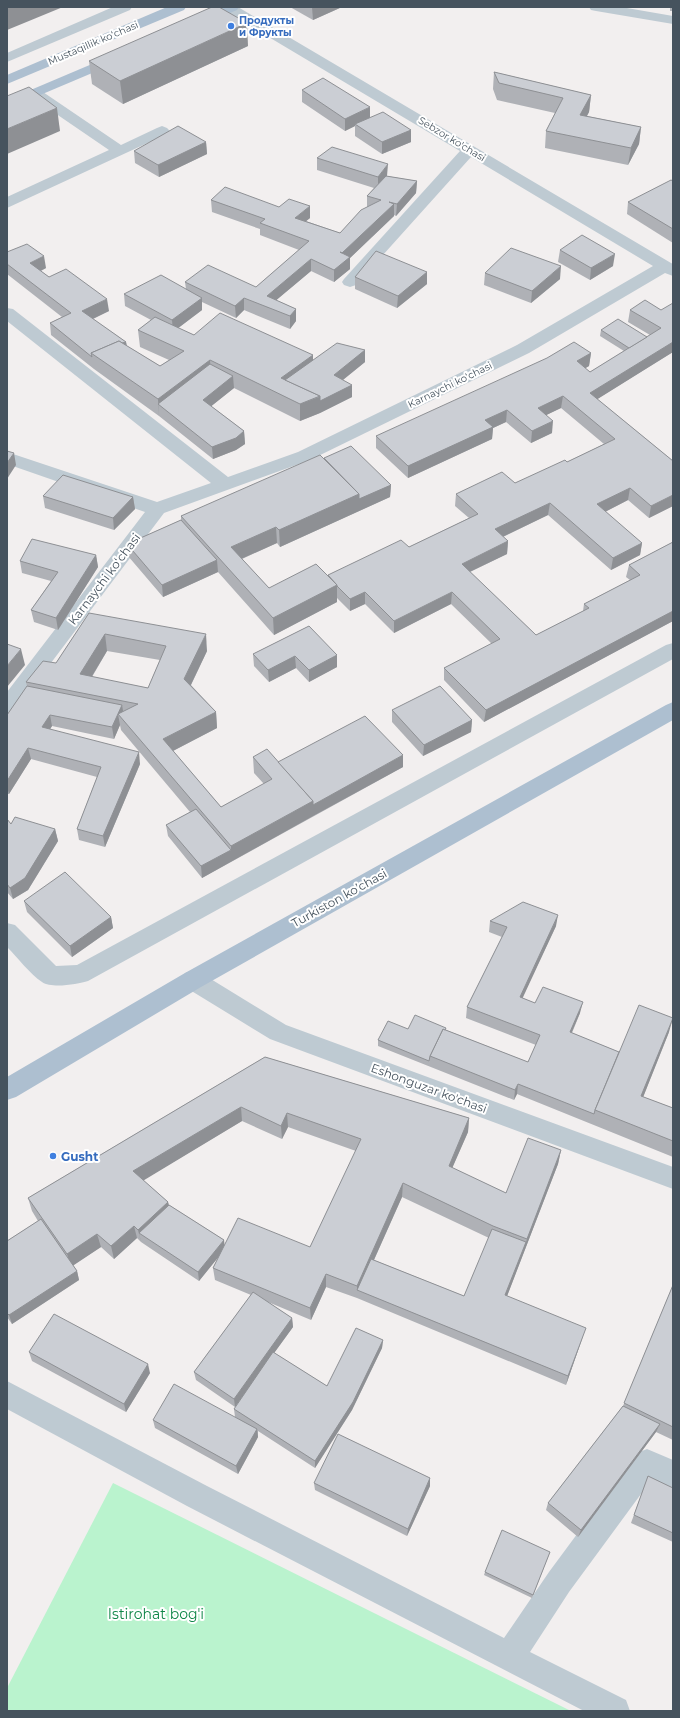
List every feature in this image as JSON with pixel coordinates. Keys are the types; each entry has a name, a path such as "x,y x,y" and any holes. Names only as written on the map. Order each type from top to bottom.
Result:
{"main road":[{"name":"Mustaqillik koʻchasi","path":"7,80 179,7"},
{"path":"187,27 231,7"},
{"name":"Mustaqillik koʻchasi","path":"7,105 129,52"},
{"name":"Turkiston ko’chasi","path":"10,1081 193,980 673,710"}],"street":[{"path":"7,58 125,7"},
{"name":"Sebzor ko'chasi","path":"231,7 669,269"},
{"path":"596,7 648,11 673,20"},
{"path":"34,93 120,151"},
{"path":"7,203 162,131"},
{"path":"350,282 469,150"},
{"name":"Karnaychi koʻchasi","path":"7,707 157,509 304,456 523,349 669,269"},
{"path":"7,313 225,484"},
{"path":"7,458 157,509"},
{"path":"7,932 51,976 80,974 673,650"},
{"name":"Eshonguzar ko'chasi","path":"193,980 278,1032 673,1178"},
{"path":"7,1394 197,1496 615,1711"},
{"path":"510,1656 559,1582 647,1463 673,1474"}],"green space":[{"name":"Istirohat bog'i","path":"113,1483 571,1711 7,1711 7,1688"}],"building":[{"path":"212,7 219,7 247,23 120,81 89,61"},
{"path":"494,72 591,95 580,115 641,127 631,148 546,131 563,98 499,83"},
{"path":"323,78 370,107 345,119 302,90"},
{"path":"29,87 57,108 7,129 7,96"},
{"path":"383,112 411,130 382,142 355,124"},
{"path":"178,126 206,142 158,165 134,151"},
{"path":"332,147 388,164 378,177 317,158"},
{"path":"386,176 417,181 397,204 389,202 394,204 342,253 350,257 334,270 311,259 267,296 296,309 290,316 244,298 235,306 185,282 208,265 256,287 309,241 260,223 265,219 211,200 225,187 279,207 289,199 310,206 295,218 340,233 361,210 381,200 367,196"},
{"path":"671,180 673,181 673,229 628,202"},
{"path":"582,235 615,254 591,268 560,250"},
{"path":"27,244 44,256 30,263 49,277 66,269 107,299 82,311 126,342 122,343 119,341 91,353 92,357 50,323 71,313 7,264 7,252"},
{"path":"511,248 561,266 532,291 485,273"},
{"path":"376,251 427,272 398,296 355,277"},
{"path":"161,275 202,298 172,320 124,294"},
{"path":"645,300 661,310 673,303 673,342 590,393 673,461 673,495 651,506 630,488 597,504 642,543 613,558 550,503 495,529 508,541 462,564 536,635 589,608 584,604 640,575 629,565 673,542 673,611 486,710 444,668 500,639 452,592 394,621 365,592 350,599 328,575 401,540 409,547 478,514 456,494 502,472 515,483 565,460 567,462 615,439 563,396 538,408 553,421 532,431 507,410 485,420 493,427 408,466 376,436 547,358 574,342 591,353 577,361 590,372 661,328 630,310"},
{"path":"220,313 313,355 281,378 320,396 300,404 210,360 158,399 91,353 119,341 160,366 184,351 138,330 155,317 194,335"},
{"path":"618,319 647,337 629,348 601,330"},
{"path":"337,343 365,350 334,375 352,385 320,401 320,396 285,380"},
{"path":"210,364 233,376 203,400 244,431 236,438 212,447 158,404"},
{"path":"351,446 391,485 359,499 359,494 324,458"},
{"path":"7,451 14,453 7,463"},
{"path":"320,455 359,494 279,530 276,527 231,547 269,588 316,564 337,585 273,618 181,516"},
{"path":"63,475 133,497 113,518 43,496"},
{"path":"181,520 217,560 162,585 127,544"},
{"path":"32,539 96,555 56,618 31,610 58,572 20,561"},
{"path":"89,613 206,634 184,679 216,712 163,739 221,807 272,779 253,757 267,749 313,801 231,846 118,714 138,704 26,682 43,661 56,663","holes":["105,634 166,646 148,688 80,674"]},
{"path":"309,626 337,655 309,670 295,656 268,670 253,654"},
{"path":"7,644 21,649 7,666"},
{"path":"27,686 122,705 112,727 50,715 42,727 139,752 103,836 77,829 101,767 28,748 7,781 7,715"},
{"path":"440,686 472,720 424,745 392,710"},
{"path":"365,716 403,755 313,805 313,801 278,762"},
{"path":"196,809 231,850 201,866 166,825"},
{"path":"15,817 55,829 25,878 10,888 7,884 7,819 11,824"},
{"path":"65,872 111,917 70,946 24,901"},
{"path":"523,902 558,915 520,997 535,1003 543,987 583,1002 570,1032 619,1052 594,1114 518,1084 515,1090 430,1056 443,1029 528,1062 540,1035 467,1007 507,927 490,921"},
{"path":"639,1005 673,1018 641,1096 673,1108 673,1141 595,1110"},
{"path":"415,1015 446,1028 445,1030 443,1029 429,1061 378,1040 388,1021 408,1029"},
{"path":"265,1057 469,1118 449,1166 506,1193 528,1138 561,1150 527,1239 493,1226 403,1183 357,1286 326,1274 310,1308 213,1268 238,1218 310,1247 361,1139 287,1113 281,1126 241,1107 133,1171 168,1202 138,1230 134,1226 111,1246 97,1234 67,1254 28,1198"},
{"path":"169,1205 224,1240 198,1272 139,1233"},
{"path":"41,1219 77,1271 9,1315 7,1313 7,1241"},
{"path":"492,1229 526,1242 505,1295 586,1328 568,1376 357,1290 371,1259 464,1296"},
{"path":"673,1285 673,1427 624,1403"},
{"path":"253,1292 292,1318 234,1399 194,1372"},
{"path":"54,1314 148,1364 124,1404 29,1352"},
{"path":"356,1328 383,1340 353,1402 315,1461 234,1409 273,1352 327,1386"},
{"path":"174,1384 257,1429 236,1466 153,1420"},
{"path":"623,1406 660,1424 581,1530 548,1503"},
{"path":"338,1434 430,1478 408,1529 314,1483"},
{"path":"648,1476 673,1488 673,1533 634,1515"},
{"path":"502,1530 550,1552 533,1595 485,1572"}],"place":[{"name":"Продукты и Фрукты","path":"231,26"},
{"name":"Gusht","path":"53,1156"}]}
